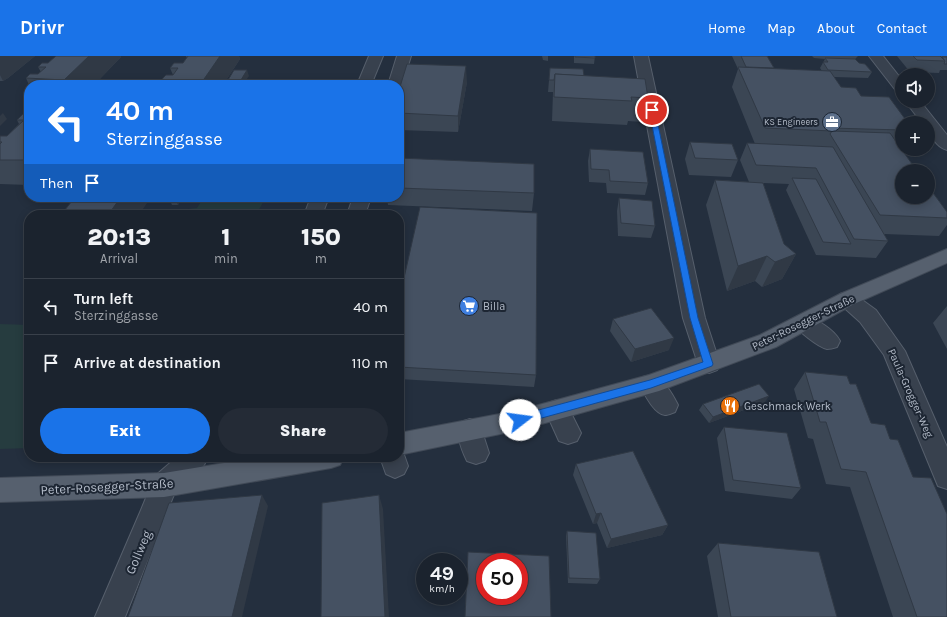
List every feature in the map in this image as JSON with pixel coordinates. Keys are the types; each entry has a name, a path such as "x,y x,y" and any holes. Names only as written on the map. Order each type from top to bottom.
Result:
{"main road":[{"name":"Peter-Rosegger-Straße","path":"404,454 473,441 520,420 651,384 709,364 768,341 847,299 947,254"},
{"name":"Peter-Rosegger-Straße","path":"0,490 164,485 301,462"}],"street":[{"path":"366,80 376,56"},
{"path":"397,80 404,56"},
{"path":"641,56 694,318 709,364"},
{"path":"876,56 895,80"},
{"path":"918,108 947,145"},
{"name":"Paula-Grogger-Weg","path":"847,299 868,316 894,351 947,477"},
{"path":"804,323 829,341"},
{"path":"651,384 666,405"},
{"path":"557,410 568,433"},
{"path":"164,485 189,462"},
{"name":"Gollweg","path":"110,617 155,511 164,485"}],"green space":[{"path":"274,79 327,80 273,80"},
{"path":"201,202 263,202 259,210 179,210 197,208"},
{"path":"0,324 24,325 24,448 0,449"}],"building":[{"path":"56,56 89,56 64,80 26,78 30,74 38,74 46,67 38,67 42,63 48,63"},
{"path":"188,56 220,56 203,80 162,79 166,75 173,75 178,68 170,68 174,63 183,63"},
{"path":"595,56 595,58 575,57"},
{"path":"741,56 767,56 774,68 746,67"},
{"path":"913,56 940,56 945,61 917,60"},
{"path":"942,57 947,57 947,64 944,64 945,61"},
{"path":"825,58 855,59 859,63 865,64 872,72 828,70 823,62 828,62"},
{"path":"407,64 466,66 458,116 404,113 404,80 402,80"},
{"path":"738,67 830,71 841,87 856,88 861,96 889,97 895,105 895,108 897,108 903,116 895,116 895,130 830,128 832,131 765,128"},
{"path":"550,68 583,69 584,76 555,74 554,80 549,80"},
{"path":"234,70 247,70 241,80 228,80"},
{"path":"555,74 645,79 648,98 631,97 632,101 554,97"},
{"path":"23,114 24,114 24,120 17,120"},
{"path":"24,120 24,160 0,160 0,144 2,142 0,142 0,136 7,136"},
{"path":"832,131 890,133 895,140 895,156 906,156 912,164 895,164 895,204 935,204 935,196 947,212 947,218 880,215 830,134"},
{"path":"690,142 732,144 738,160 695,158"},
{"path":"747,143 833,147 888,241 854,239 816,168 756,165"},
{"path":"590,149 643,152 648,183 610,181 609,170 591,169"},
{"path":"404,158 534,164 534,193 404,188"},
{"path":"792,178 816,179 851,244 823,242"},
{"path":"715,180 763,183 784,244 796,254 775,262 767,256 738,266"},
{"path":"619,198 652,201 655,226 621,223"},
{"path":"71,202 117,202 112,210 65,210"},
{"name":"Billa","path":"420,207 537,213 536,375 404,367 404,278"},
{"path":"651,308 674,338 635,349 613,319"},
{"path":"805,372 847,376 850,384 856,384 871,423 885,425 890,439 898,440 913,477 931,478 947,514 947,617 917,617 866,472 841,469 826,422 820,422"},
{"path":"759,384 769,396 713,417 703,404"},
{"path":"724,427 787,433 801,488 733,480"},
{"path":"633,451 668,525 611,539 601,513 596,514 576,464"},
{"path":"262,495 232,617 128,617 169,503"},
{"path":"379,495 385,617 321,617 322,503"},
{"path":"567,531 596,533 600,579 569,578"},
{"path":"718,543 819,552 837,617 731,617"},
{"path":"468,552 488,553 476,553 476,605 528,605 528,555 549,556 551,617 465,617 466,605 468,605"}],"place":[{"name":"KS Engineers","path":"832,122"},
{"name":"Billa","path":"469,306"},
{"name":"Geschmack Werk","path":"730,406"}],"route":[{"path":"520,420 651,384 709,364 694,318 652,110"}]}
